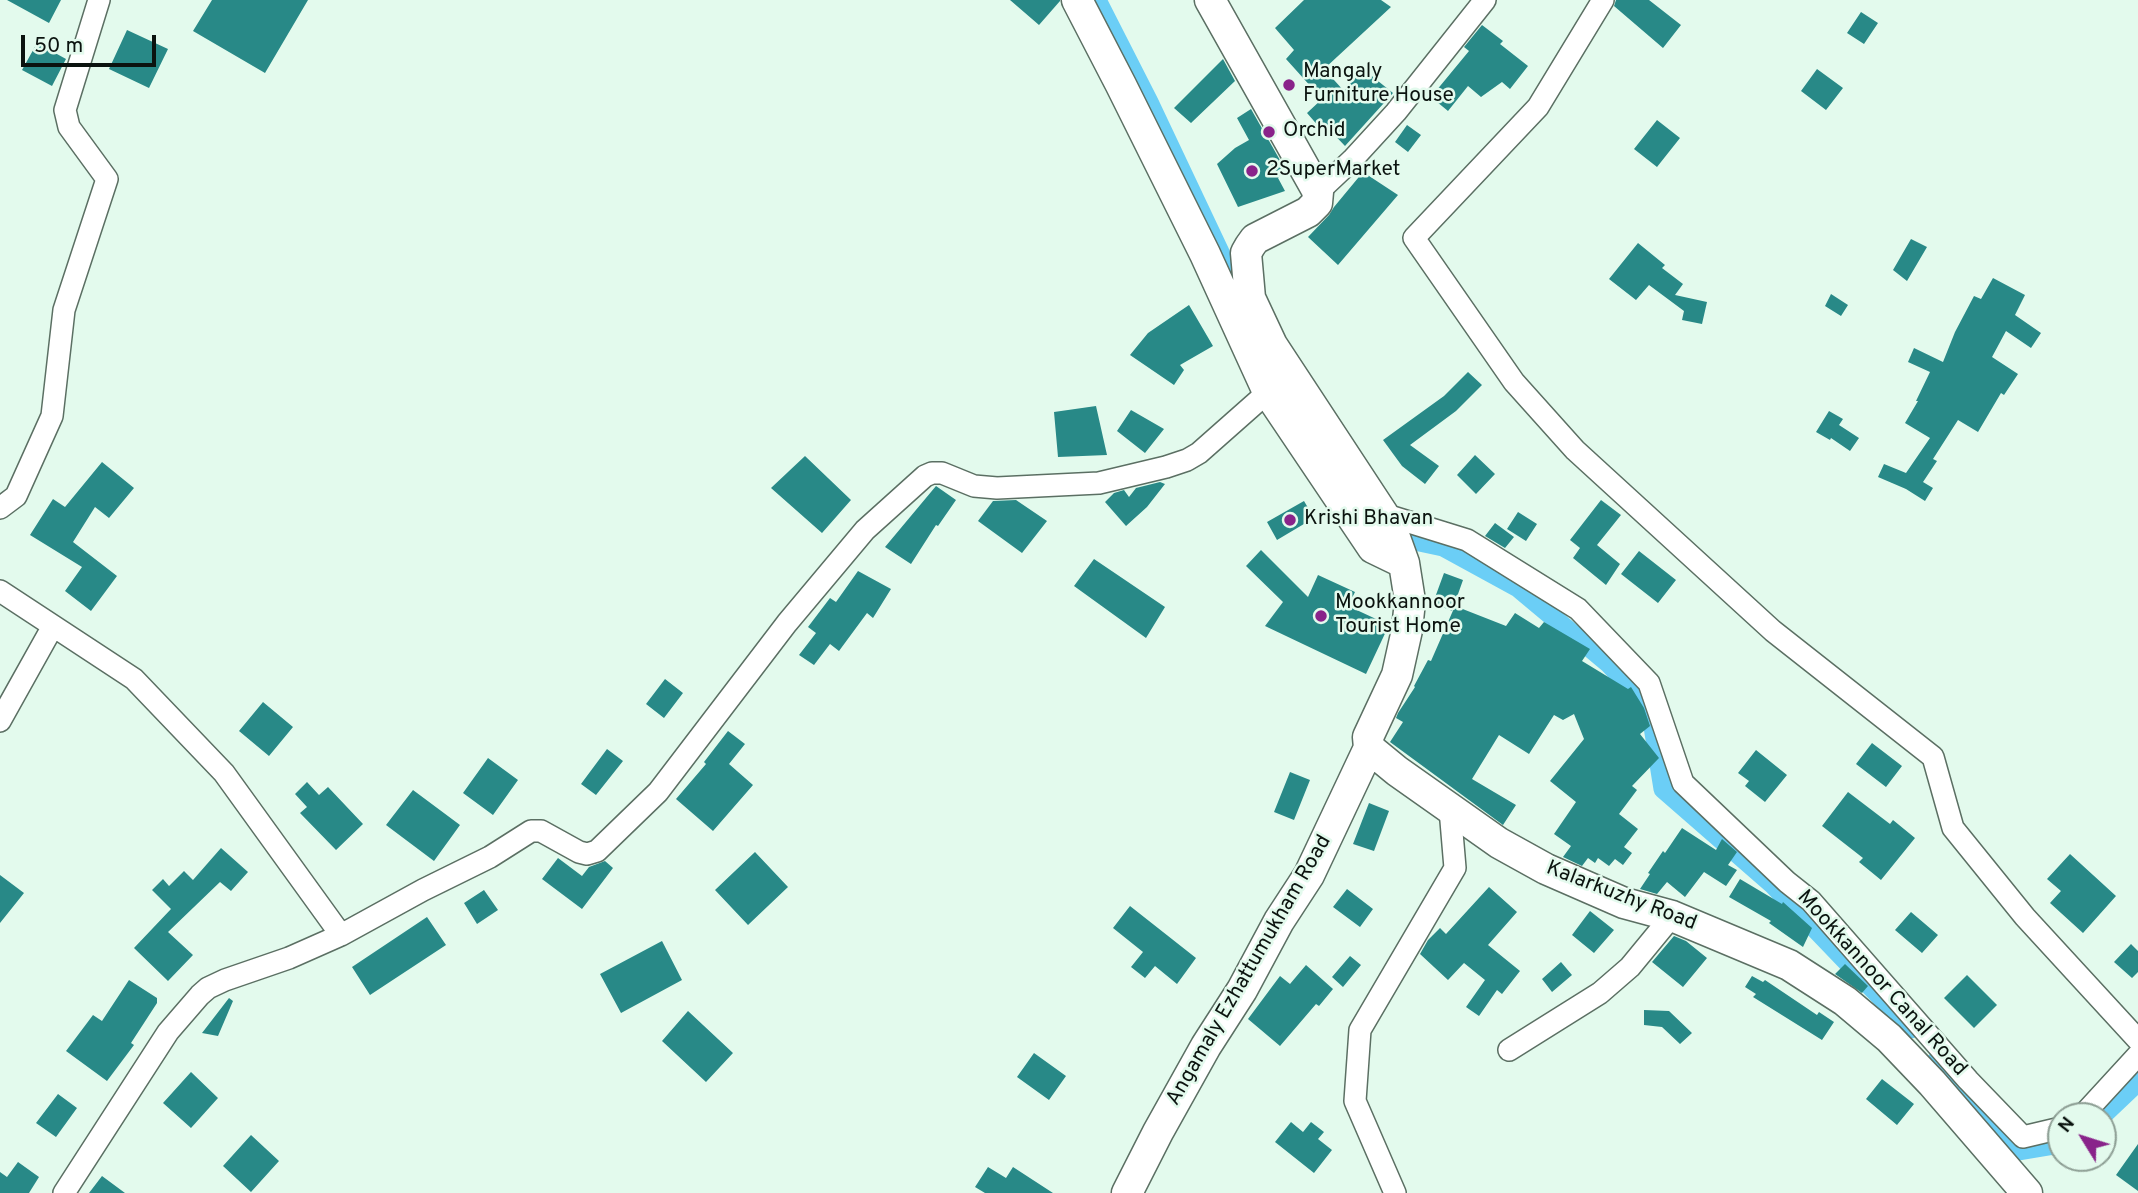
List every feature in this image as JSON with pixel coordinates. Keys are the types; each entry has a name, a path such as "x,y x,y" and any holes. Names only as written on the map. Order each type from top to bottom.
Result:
{"main road":[{"path":"1077,0 1205,254 1268,392 1373,548 1394,538"},
{"path":"1210,0 1318,192 1317,203 1308,212 1255,239 1250,246 1246,253 1250,298 1272,345 1394,538 1410,601 1408,630 1397,675 1368,737 1369,748"},
{"name":"Kalarkuzhy Road","path":"1369,748 1396,771 1499,843 1546,869 1624,903 1672,916 1789,965 1845,1001 1889,1038 2027,1193"},
{"name":"Angamaly Ezhattumukham Road","path":"1128,1193 1206,1046 1309,875 1369,748"}],"street":[{"path":"0,508 16,496 52,416 64,310 107,179 69,127 65,110 99,0"},
{"path":"1318,192 1352,160 1396,111 1485,0"},
{"path":"1603,0 1538,107 1414,238 1514,382 1575,450 1773,631 1933,757 1953,828 2025,917 2138,1041"},
{"path":"64,1193 168,1032 200,995 225,980 289,958 341,935 489,857 531,831 541,831 579,852 587,854 597,851 658,792 787,623 864,530 925,476 942,473 974,486 997,488 1099,483 1166,467 1199,453 1268,392"},
{"name":"Mookkannoor Canal Road","path":"1394,538 1467,540 1578,609 1649,683 1683,783 1811,901 1968,1080 2023,1137 2047,1131"},
{"path":"0,591 134,680 224,773 341,935"},
{"path":"0,721 53,626"},
{"path":"1395,1193 1355,1101 1360,1030 1455,868 1450,809"},
{"path":"1509,1050 1600,993 1630,967 1672,916"},
{"path":"2095,1102 2138,1055"}],"building":[{"path":"7,0 61,0 49,23"},
{"path":"212,0 308,0 265,73 193,31"},
{"path":"1010,0 1060,0 1060,1 1039,25"},
{"path":"1304,0 1381,0 1391,7 1324,69 1344,91 1363,69 1393,93 1345,146 1324,124 1320,128 1307,113 1322,99 1286,59 1294,50 1275,28"},
{"path":"1616,0 1649,0 1681,25 1663,48 1614,6"},
{"path":"1861,12 1878,23 1864,44 1847,33"},
{"path":"1482,25 1503,41 1500,44 1528,66 1510,89 1502,82 1481,97 1468,86 1448,111 1431,97 1469,51 1464,47"},
{"path":"127,30 168,49 149,88 109,69"},
{"path":"37,43 66,59 52,86 22,70"},
{"path":"1223,59 1235,81 1191,123 1174,108"},
{"path":"1817,69 1843,88 1826,110 1801,91"},
{"name":"2SuperMarket","path":"1251,109 1285,169 1278,178 1285,191 1238,207 1217,164 1249,140 1237,118"},
{"path":"1657,120 1680,138 1657,167 1634,149"},
{"path":"1407,125 1421,135 1408,152 1395,142"},
{"path":"1363,172 1398,195 1338,265 1308,237"},
{"path":"1911,239 1927,247 1907,281 1893,270"},
{"path":"1638,243 1665,265 1662,268 1683,284 1675,295 1707,302 1702,324 1682,320 1684,311 1649,285 1636,300 1609,279"},
{"path":"1993,278 2025,295 2015,315 2041,333 2031,348 2006,331 1992,357 2018,374 2004,395 2001,393 1978,432 1958,420 1933,459 1937,461 1923,482 1933,488 1925,501 1878,477 1884,464 1906,473 1930,438 1905,423 1930,372 1908,362 1914,348 1943,362 1974,296 1981,299"},
{"path":"1831,294 1848,305 1841,316 1825,306"},
{"path":"1189,305 1213,346 1180,365 1184,370 1174,385 1130,355 1148,333"},
{"path":"1468,372 1482,385 1456,411 1410,445 1439,466 1425,484 1402,466 1383,440 1444,396"},
{"path":"1096,406 1107,455 1058,457 1054,412"},
{"path":"1131,410 1164,429 1145,453 1117,431"},
{"path":"1829,411 1843,419 1839,425 1859,438 1850,451 1816,432"},
{"path":"1475,455 1495,474 1476,494 1457,475"},
{"path":"805,456 851,500 822,533 771,488"},
{"path":"102,462 134,488 109,518 95,507 73,542 117,576 91,611 65,591 82,567 30,535 53,499 65,507"},
{"path":"1160,482 1165,484 1147,507 1126,526 1105,502 1114,493 1124,490 1129,497 1136,488"},
{"path":"936,486 956,500 911,564 885,547"},
{"path":"1016,500 1047,521 1022,553 978,521 993,501"},
{"path":"1601,500 1621,515 1597,545 1620,564 1606,585 1573,558 1580,548 1570,540"},
{"name":"Krishi Bhavan","path":"1304,501 1314,518 1277,540 1267,522"},
{"path":"1518,512 1537,524 1526,541 1507,529"},
{"path":"1495,523 1514,537 1505,548 1485,536"},
{"name":"Mookkannoor Tourist Home","path":"1261,550 1308,597 1318,575 1355,592 1348,606 1389,625 1366,674 1265,626 1283,602 1246,566"},
{"path":"1639,551 1676,580 1658,603 1621,574"},
{"path":"1094,559 1165,607 1146,638 1074,586"},
{"path":"858,571 891,589 873,618 867,613 839,651 830,644 814,665 799,655 816,633 808,627 830,598 836,602"},
{"path":"1444,573 1463,580 1452,611 1433,603"},
{"path":"1455,606 1506,626 1515,613 1539,628 1544,622 1590,649 1582,661 1628,689 1631,687 1644,708 1650,726 1640,734 1659,758 1632,786 1637,790 1619,814 1638,829 1624,847 1632,853 1623,865 1615,859 1609,866 1598,858 1595,863 1588,858 1582,866 1563,857 1571,846 1554,834 1576,802 1550,781 1584,739 1574,714 1563,720 1554,715 1529,754 1499,735 1472,779 1516,805 1503,825 1390,742 1403,722 1396,718 1398,713 1428,660 1431,661"},
{"path":"665,679 683,693 664,718 646,704"},
{"path":"263,702 293,727 269,756 239,731"},
{"path":"728,731 745,744 729,764 753,785 713,831 676,799 706,764 704,762"},
{"path":"1872,743 1902,766 1886,787 1856,764"},
{"path":"607,749 623,761 596,795 581,784"},
{"path":"1756,750 1787,775 1765,802 1745,786 1749,781 1738,773"},
{"path":"488,758 518,780 493,815 463,793"},
{"path":"1290,772 1310,780 1294,820 1274,812"},
{"path":"307,782 319,795 328,787 363,824 336,850 300,813 307,807 295,794"},
{"path":"413,790 460,825 434,861 386,825"},
{"path":"1848,792 1890,824 1893,820 1915,838 1881,880 1859,862 1863,858 1822,826"},
{"path":"1369,803 1389,811 1374,851 1353,844"},
{"path":"1682,828 1716,850 1722,839 1737,852 1728,865 1737,870 1726,886 1704,872 1685,897 1667,882 1657,894 1640,889 1663,851 1665,853"},
{"path":"221,848 248,872 231,891 220,882 168,932 193,955 168,981 134,948 171,909 152,890 163,879 169,886 184,871 193,880"},
{"path":"755,852 788,887 748,925 715,890"},
{"path":"2070,854 2116,896 2083,933 2050,903 2061,891 2047,879"},
{"path":"558,858 582,876 589,867 605,861 613,868 582,909 542,879"},
{"path":"0,875 24,893 0,923"},
{"path":"1740,879 1782,904 1783,902 1812,928 1803,947 1769,923 1771,921 1729,897"},
{"path":"1489,887 1517,912 1488,945 1520,971 1502,994 1497,990 1479,1016 1466,1007 1485,980 1464,963 1448,980 1420,954 1428,940 1440,928 1446,934"},
{"path":"1347,889 1373,909 1360,927 1333,907"},
{"path":"484,890 498,910 477,924 464,903"},
{"path":"1130,906 1196,958 1177,984 1155,966 1145,978 1131,967 1143,952 1113,928"},
{"path":"1590,911 1614,930 1594,953 1572,935"},
{"path":"1911,912 1938,935 1922,953 1895,930"},
{"path":"427,917 446,945 370,995 352,967"},
{"path":"1674,936 1686,941 1707,958 1683,987 1652,962"},
{"path":"662,941 682,980 621,1013 600,974"},
{"path":"2131,944 2138,951 2138,972 2132,978 2114,962"},
{"path":"1350,956 1361,965 1343,987 1332,977"},
{"path":"1561,962 1572,975 1552,992 1542,979"},
{"path":"1845,964 1868,986 1862,993 1835,974"},
{"path":"1306,965 1333,989 1319,1006 1316,1004 1280,1046 1248,1019 1280,976 1290,984"},
{"path":"1967,975 1997,1005 1974,1028 1944,998"},
{"path":"1752,976 1763,982 1765,980 1817,1015 1819,1012 1834,1022 1822,1040 1753,997 1756,994 1745,987"},
{"path":"129,980 157,998 157,1003 131,1043 134,1045 107,1081 66,1051 93,1015 102,1021"},
{"path":"229,998 233,1001 218,1036 202,1033"},
{"path":"1644,1010 1669,1011 1692,1033 1680,1044 1662,1027 1644,1025"},
{"path":"688,1011 733,1053 706,1082 662,1041"},
{"path":"1034,1053 1066,1076 1049,1100 1017,1077"},
{"path":"191,1072 218,1098 191,1128 163,1103"},
{"path":"1882,1079 1914,1104 1897,1125 1866,1099"},
{"path":"58,1094 77,1108 56,1137 36,1123"},
{"path":"1291,1122 1303,1132 1311,1122 1324,1132 1318,1139 1332,1150 1314,1173 1275,1142"},
{"path":"251,1135 279,1161 251,1192 223,1166"},
{"path":"2138,1144 2138,1191 2116,1175"},
{"path":"18,1162 39,1177 29,1193 0,1193 0,1172 7,1177"},
{"path":"988,1167 1006,1178 1013,1167 1053,1193 985,1193 975,1187"},
{"path":"102,1176 125,1193 89,1193"}],"waterway":[{"path":"1097,0 1149,102 1245,305"},
{"path":"1396,537 1443,547 1518,588 1609,664 1650,708 1663,789 1772,884 1911,1029"},
{"path":"1937,1060 2013,1152 2047,1146"},
{"path":"2117,1102 2138,1082"}],"place":[{"name":"Mangaly Furniture House","path":"1289,85"},
{"name":"Orchid","path":"1269,132"},
{"name":"2SuperMarket","path":"1252,171"},
{"name":"Krishi Bhavan","path":"1290,520"},
{"name":"Mookkannoor Tourist Home","path":"1321,616"}]}
